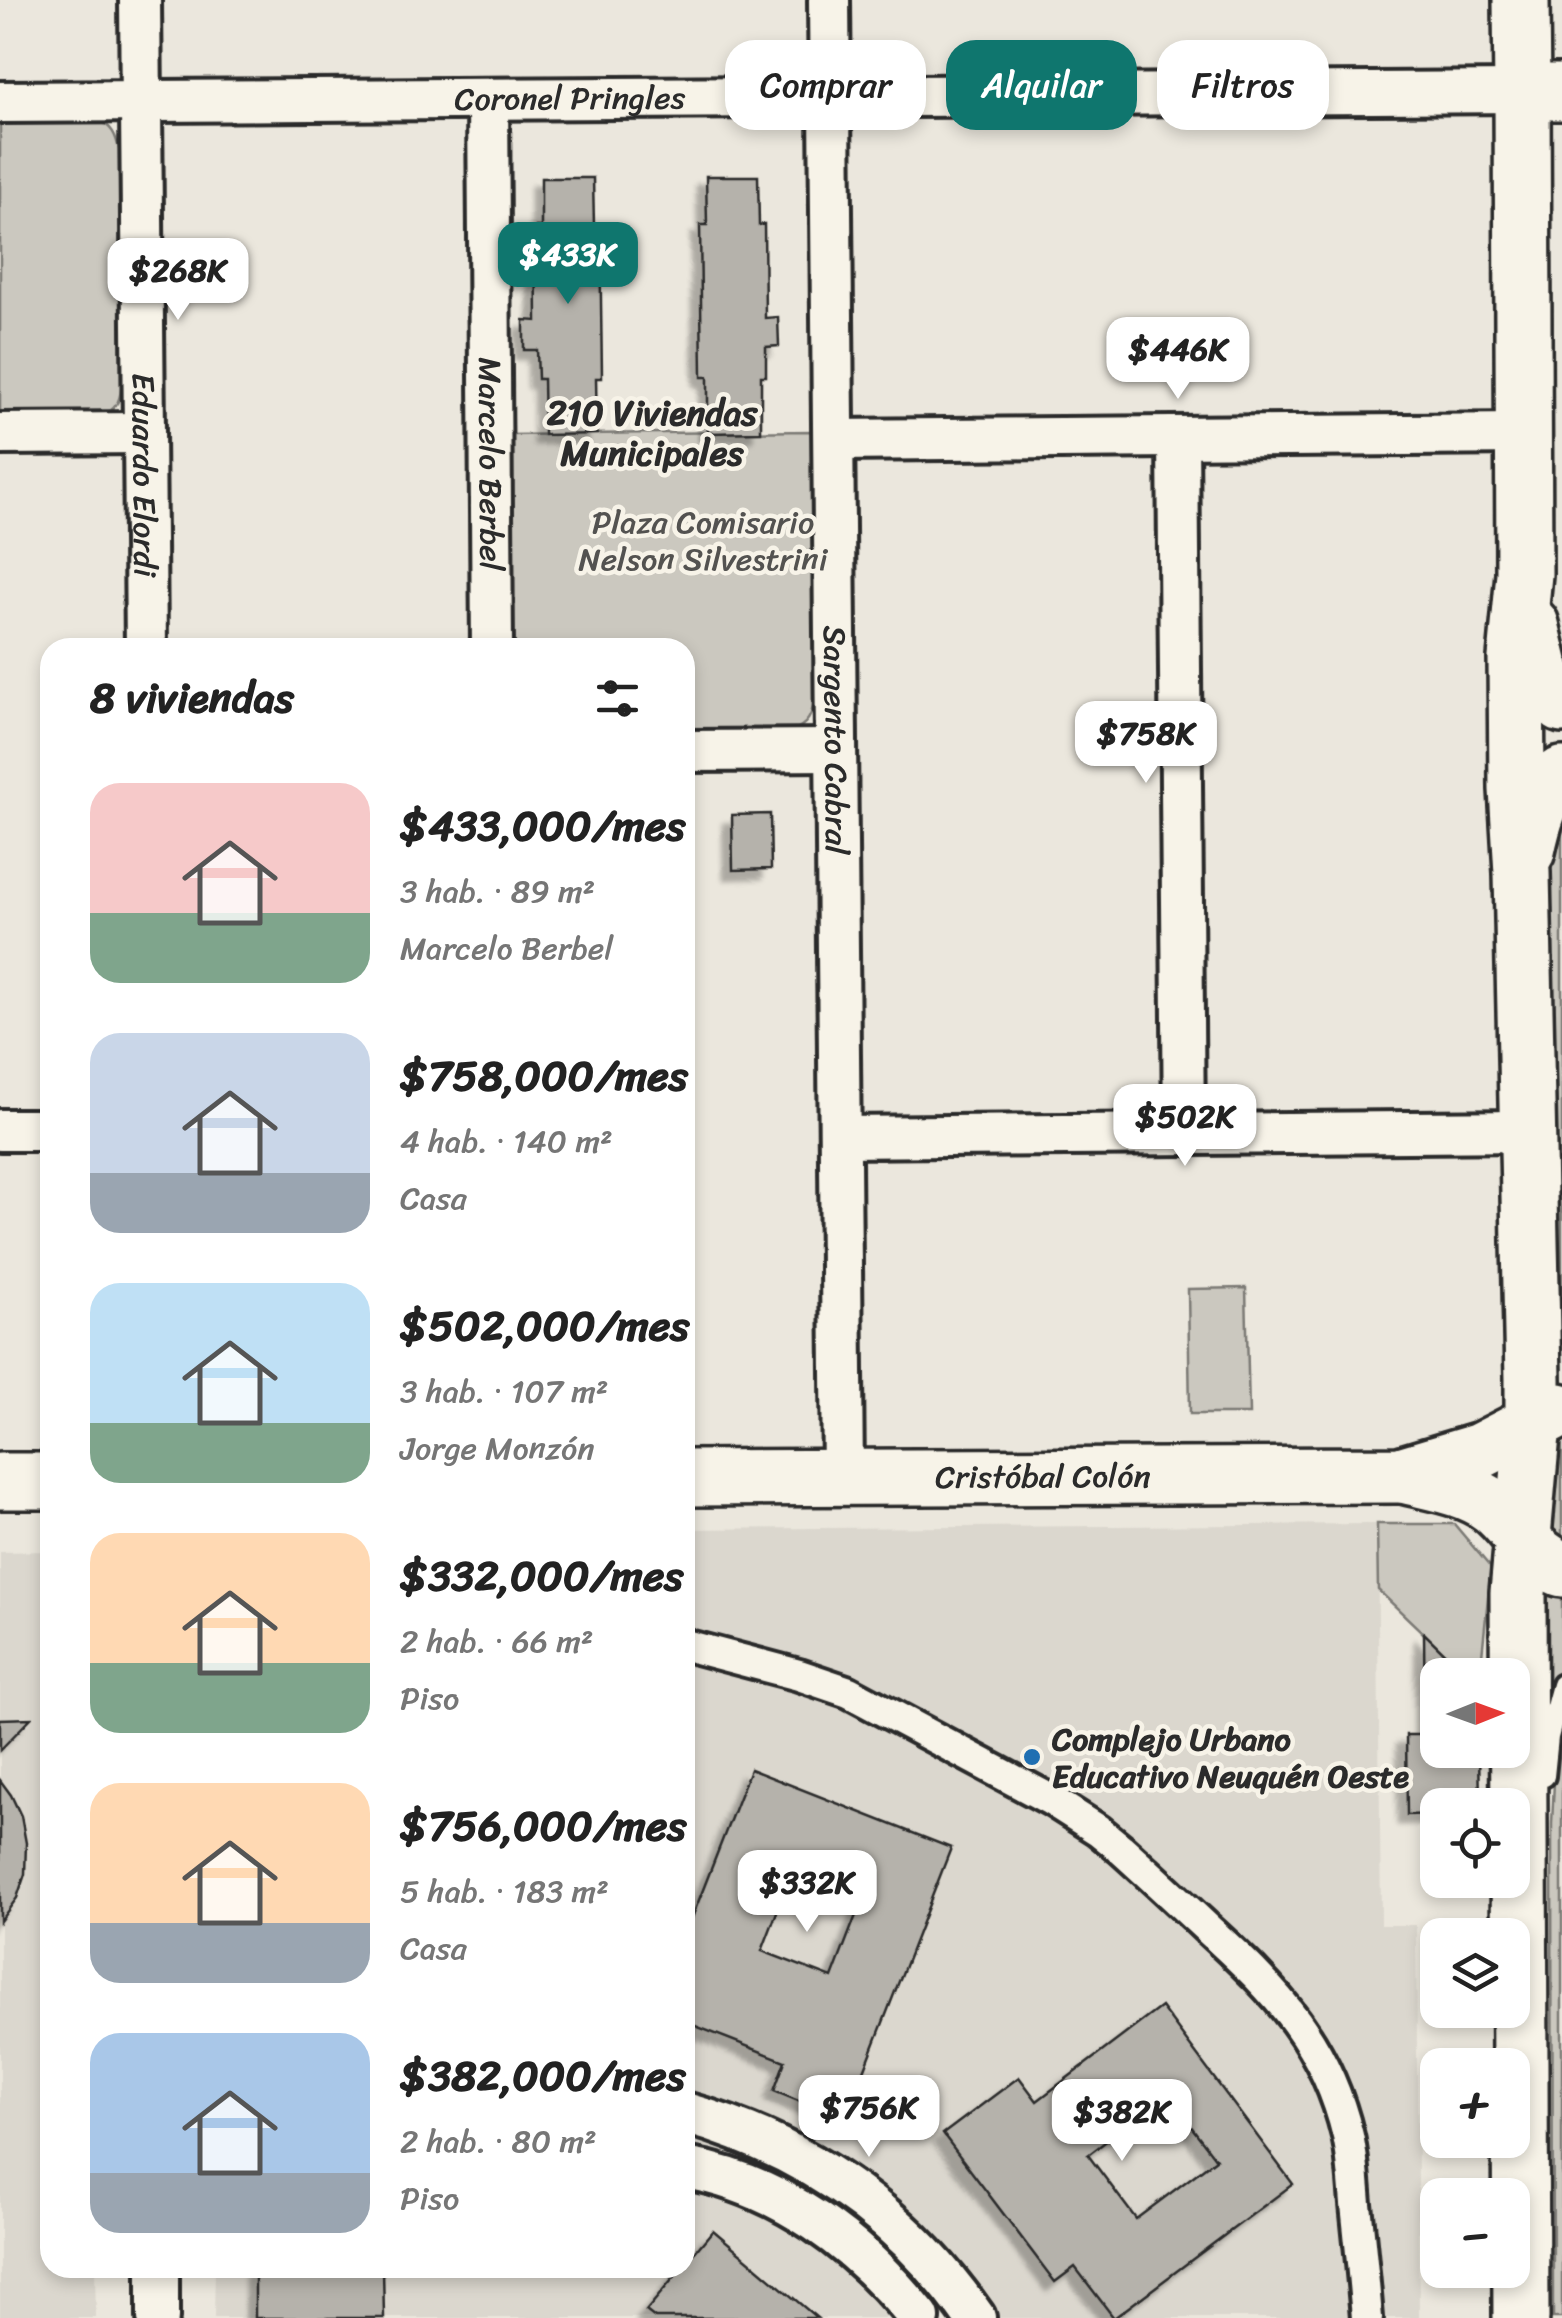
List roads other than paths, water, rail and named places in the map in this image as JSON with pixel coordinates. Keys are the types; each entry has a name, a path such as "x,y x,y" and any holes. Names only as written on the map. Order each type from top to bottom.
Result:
{"main road":[{"path":"1520,2318 1518,1617 1542,1555 1547,1416 1528,1131 1516,658 1523,589 1523,434 1542,92 1521,0"},
{"path":"1524,546 1535,650 1542,675 1562,705"},
{"path":"1522,873 1541,803 1562,775"},
{"name":"Cristóbal Colón","path":"1400,1475 1480,1452 1547,1416"},
{"name":"Cristóbal Colón","path":"695,1478 1400,1475 1477,1497 1500,1513 1542,1555"},
{"path":"0,1481 40,1480"}],"street":[{"name":"Eduardo Elordi","path":"140,0 146,638"},
{"name":"Sargento Cabral","path":"829,0 829,40"},
{"name":"Coronel Pringles","path":"926,96 1542,92"},
{"name":"Coronel Pringles","path":"0,102 725,98"},
{"name":"Marcelo Berbel","path":"488,99 492,638"},
{"name":"Sargento Cabral","path":"830,130 843,1478"},
{"path":"0,434 144,433"},
{"path":"834,440 1523,434"},
{"path":"1178,437 1184,1134"},
{"path":"695,751 836,750"},
{"path":"0,1130 40,1130"},
{"path":"841,1137 1528,1131"},
{"path":"695,1648 799,1674 849,1692 1051,1800 1120,1848 1251,1968 1309,2039 1338,2104 1353,2168 1368,2318"},
{"path":"695,2116 769,2142 816,2166 858,2195 899,2229 975,2318"},
{"path":"792,2206 816,2166"},
{"path":"695,2171 742,2183 792,2206 834,2233 872,2265 919,2318"},
{"path":"158,2278 158,2318"}],"lane":[{"path":"1542,1797 1548,1737 1562,1685"}],"place":[{"name":"Complejo Urbano Educativo Neuquén Oeste","path":"1032,1757"}],"district":[{"name":"210 Viviendas Municipales","path":"652,433"}],"park label":[{"name":"Plaza Comisario Nelson Silvestrini","path":"703,540"}]}
